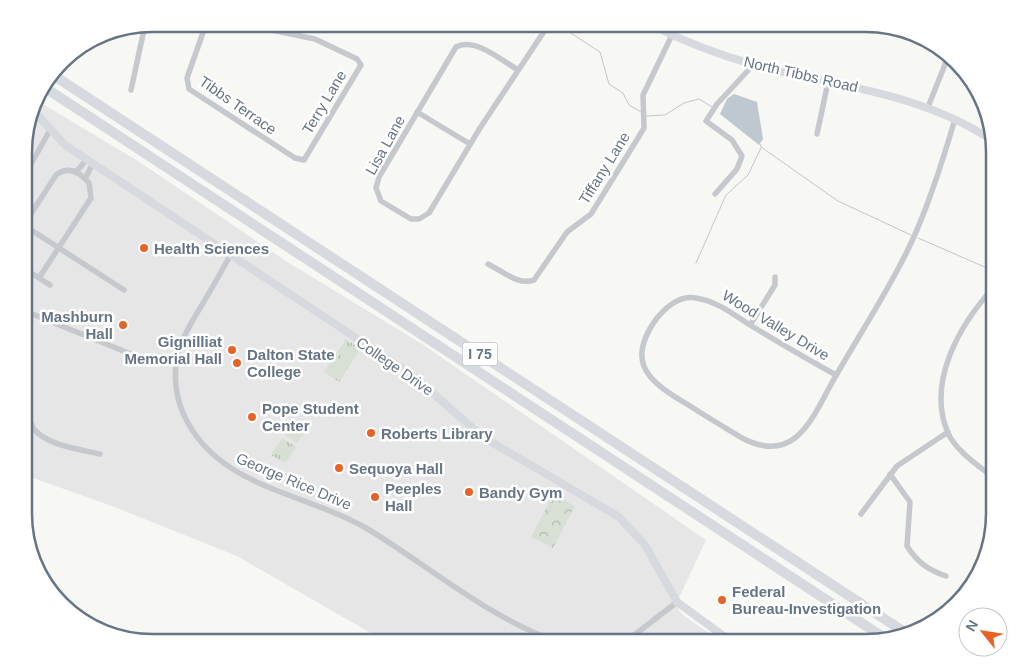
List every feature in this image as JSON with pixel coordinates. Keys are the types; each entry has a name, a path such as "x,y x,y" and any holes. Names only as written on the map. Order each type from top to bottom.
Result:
{"highway":[{"name":"I 75","path":"59,78 900,629"},
{"name":"I 75","path":"50,91 878,633"}],"street":[{"name":"Lisa Lane","path":"518,70 475,45 463,43 456,47 379,177 376,188 381,201 402,215 419,220 430,212 470,144 544,32"},
{"name":"North Tibbs Road","path":"666,32 754,64 928,107 955,119 984,136"},
{"path":"131,90 143,33"},
{"name":"Tibbs Terrace","path":"203,33 187,78 189,89 295,158 304,160"},
{"name":"Terry Lane","path":"288,33 315,38 358,59 361,65 304,160"},
{"name":"Tiffany Lane","path":"488,264 520,281 527,283 534,280 568,232 590,214 644,128 643,95 672,35"},
{"path":"715,194 737,169 742,156 732,140 706,121 716,104 754,64"},
{"path":"928,107 945,64"},
{"path":"817,134 828,82"},
{"path":"417,112 470,144"},
{"name":"College Drive","path":"38,116 65,145 418,379 484,437 619,517 645,545 677,602 721,634"},
{"name":"Wood Valley Drive","path":"836,375 710,301 686,297 667,307 651,327 644,340 642,349 644,368 657,386 742,438 756,445 768,447 795,438 802,431 836,375 912,241 933,189 955,119"},
{"path":"32,162 50,130"},
{"path":"76,172 90,161"},
{"path":"85,178 90,161"},
{"path":"32,214 56,175 62,170 76,172 85,178 92,191 90,198 39,278"},
{"path":"32,230 124,290"},
{"name":"George Rice Drive","path":"231,254 183,338 176,362 179,403 186,419 202,444 216,459 237,473 351,520 474,599 541,634"},
{"path":"32,274 50,286"},
{"path":"750,325 775,285 775,277"},
{"path":"985,298 968,319 952,348 942,383 941,407 948,432 962,450 985,470"},
{"path":"32,314 143,359"},
{"path":"32,426 40,436 69,447 100,454"},
{"path":"861,514 890,474 916,452 948,432"},
{"path":"890,474 910,502 907,546 920,564 932,572 946,576"},
{"path":"636,634 677,602"}],"shaded area":[{"path":"734,94 757,102 763,139 759,145 720,114 727,99"},
{"name":"Dalton State College","path":"43,104 138,161 289,263 422,344 706,540 677,602 678,609 683,615 710,634 372,634 237,556 112,506 32,477 32,153 35,129"}],"green space":[{"path":"346,339 360,349 339,382 324,372"},
{"path":"291,425 304,433 297,443 285,435"},
{"path":"282,438 296,447 285,463 271,455"},
{"path":"553,495 575,506 553,548 531,537"}],"waterway":[{"path":"570,32 600,52 609,84 623,93 629,105 641,112"},
{"path":"646,116 665,115 684,103 699,99 712,107"},
{"path":"760,144 761,147 838,201 911,235"},
{"path":"696,263 726,195 748,175 761,148"},
{"path":"918,238 985,267"}],"place":[{"name":"Health Sciences","path":"144,248"},
{"name":"Mashburn Hall","path":"123,325"},
{"name":"Gignilliat Memorial Hall","path":"232,350"},
{"name":"Dalton State College","path":"237,363"},
{"name":"Pope Student Center","path":"252,417"},
{"name":"Roberts Library","path":"371,433"},
{"name":"Sequoya Hall","path":"339,468"},
{"name":"Bandy Gym","path":"469,492"},
{"name":"Peeples Hall","path":"375,497"},
{"name":"Federal Bureau-Investigation","path":"722,600"}]}
